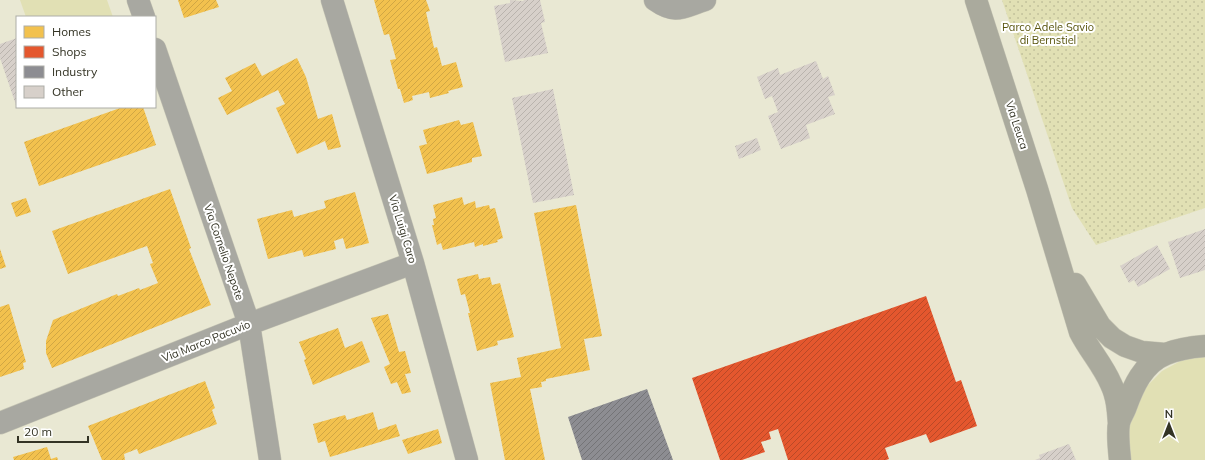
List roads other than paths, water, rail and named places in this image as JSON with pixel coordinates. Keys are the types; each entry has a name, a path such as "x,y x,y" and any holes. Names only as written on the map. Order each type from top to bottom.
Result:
{"main road":[{"name":"Via Leuca","path":"976,0 1038,189 1080,332 1087,346 1101,365 1112,384 1117,400 1120,460"},
{"name":"Via Leuca","path":"1056,250 1091,312 1100,326 1112,338 1125,346 1142,352 1165,354"},
{"path":"1119,424 1132,389 1140,375 1153,362 1165,354 1191,347 1205,346"}],"street":[{"path":"138,0 144,16"},
{"name":"Via Luigi Caro","path":"332,0 413,262 467,460"},
{"path":"655,0 665,7 677,10 705,0"},
{"name":"Via Cornelio Nepote","path":"156,52 249,324 270,460"},
{"name":"Via Marco Pacuvio","path":"0,423 249,324 413,262"}],"park label":[{"name":"Parco Adele Savio di Bernstiel","path":"1048,33"}]}
